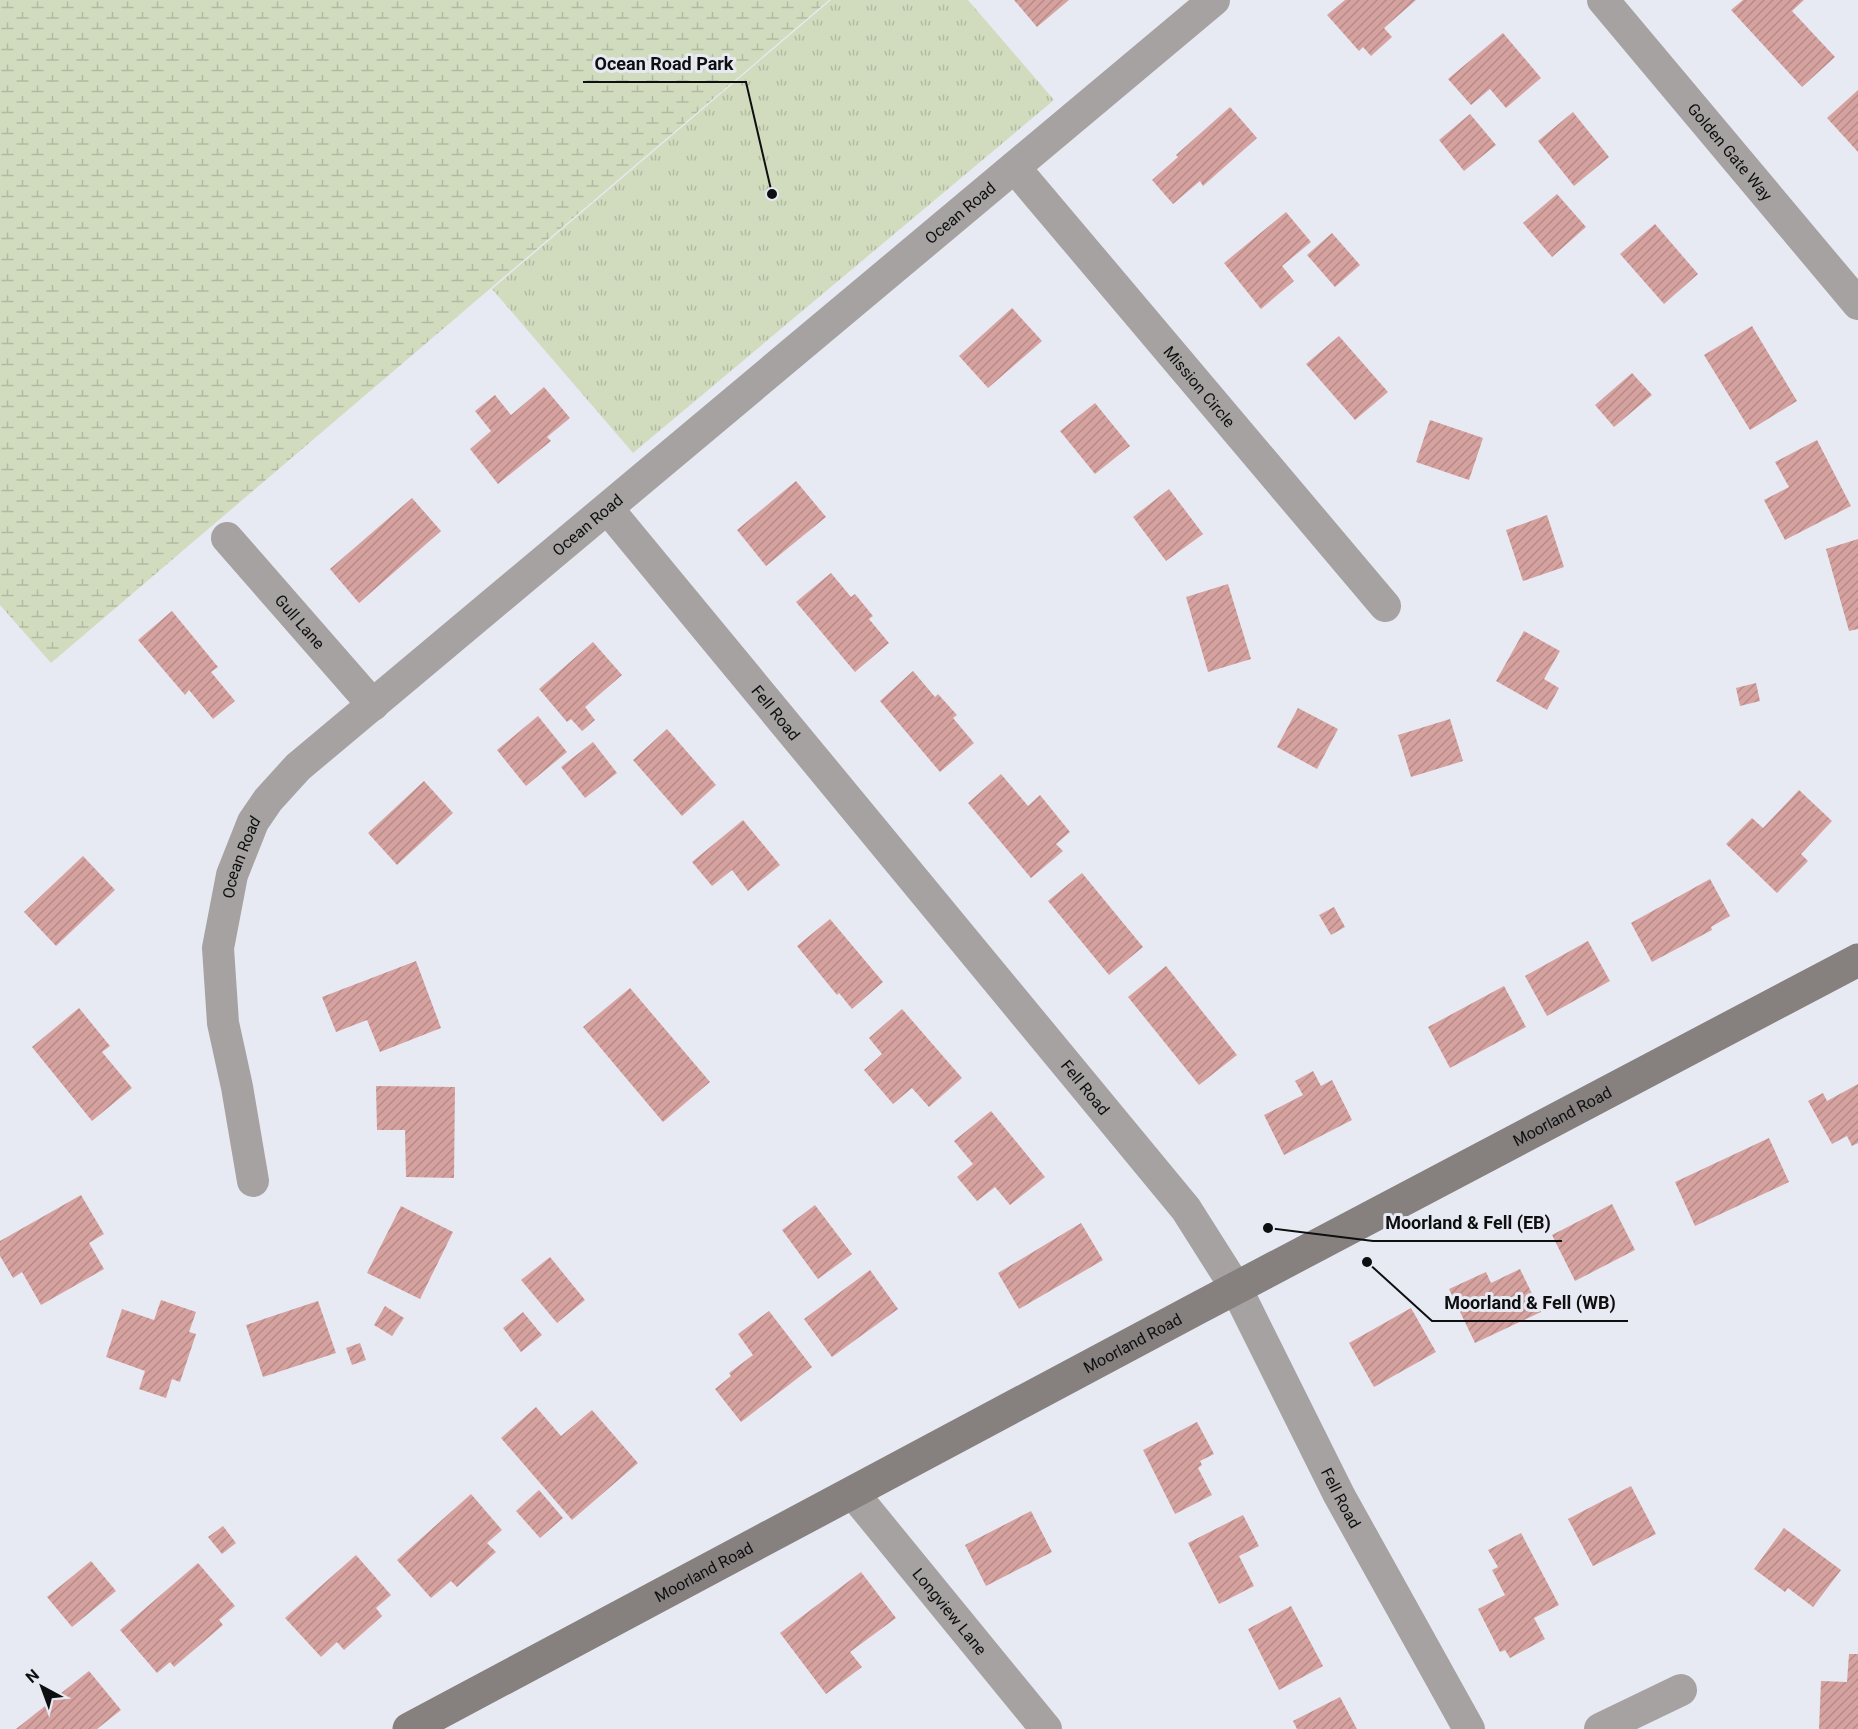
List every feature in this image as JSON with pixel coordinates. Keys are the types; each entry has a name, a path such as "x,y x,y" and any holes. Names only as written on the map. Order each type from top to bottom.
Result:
{"street":[{"name":"Ocean Road","path":"253,1181 222,1012 218,948 232,875 253,822 268,800 298,767 1214,0"},
{"name":"Golden Gate Way","path":"1603,0 1858,304"},
{"name":"Mission Circle","path":"1015,168 1385,606"},
{"name":"Fell Road","path":"608,509 1186,1209 1236,1288 1339,1495 1469,1729"},
{"name":"Gull Lane","path":"227,538 373,705"},
{"name":"Moorland Road","path":"408,1729 1858,960"},
{"name":"Longview Lane","path":"853,1493 1046,1729"},
{"path":"1600,1729 1681,1690"}],"green space":[{"path":"0,0 829,0 51,663 0,605"},
{"path":"831,0 968,0 1054,100 633,453 492,289"}],"building":[{"path":"1014,0 1069,0 1037,27"},
{"path":"1345,0 1416,0 1384,28 1392,37 1371,56 1363,47 1359,51 1327,15"},
{"path":"1743,0 1804,0 1792,11 1835,57 1802,87 1731,10"},
{"path":"1503,33 1541,78 1506,108 1490,89 1471,105 1448,79"},
{"path":"1858,90 1858,152 1827,118"},
{"path":"1230,107 1257,138 1203,186 1200,181 1173,204 1152,180 1178,157 1176,155"},
{"path":"1573,112 1609,157 1574,186 1538,141"},
{"path":"1470,114 1496,145 1464,171 1439,140"},
{"path":"1557,194 1586,227 1552,257 1523,223"},
{"path":"1286,212 1311,242 1282,266 1294,281 1261,309 1224,263"},
{"path":"1655,224 1698,274 1664,304 1620,254"},
{"path":"1332,233 1360,265 1335,287 1307,255"},
{"path":"1012,308 1042,341 988,388 959,356"},
{"path":"1752,326 1797,401 1750,430 1704,355"},
{"path":"1339,336 1388,392 1355,420 1306,364"},
{"path":"1632,373 1652,395 1614,427 1595,405"},
{"path":"544,387 570,418 547,437 551,441 498,484 470,449 491,431 475,411 495,395 511,415"},
{"path":"1095,403 1130,446 1095,474 1060,431"},
{"path":"1430,420 1483,438 1469,480 1416,462"},
{"path":"1817,440 1851,506 1785,540 1764,500 1789,487 1775,462"},
{"path":"796,481 826,517 766,566 737,530"},
{"path":"1169,489 1203,534 1166,561 1133,517"},
{"path":"412,498 441,531 359,603 330,569"},
{"path":"1547,515 1564,567 1523,581 1506,530"},
{"path":"1858,539 1858,629 1849,631 1826,549"},
{"path":"831,573 851,597 855,594 873,616 869,619 889,643 855,672 796,602"},
{"path":"1228,584 1251,659 1208,672 1186,597"},
{"path":"172,611 218,667 211,672 235,701 213,719 189,690 185,695 138,640"},
{"path":"1524,631 1560,651 1544,679 1559,688 1547,710 1496,681"},
{"path":"593,642 622,675 585,707 595,720 582,731 571,719 567,722 539,689"},
{"path":"913,671 935,697 938,694 957,715 953,718 974,743 940,772 880,701"},
{"path":"1756,683 1760,701 1740,706 1736,688"},
{"path":"1298,708 1338,729 1317,769 1277,747"},
{"path":"538,716 567,752 526,786 497,750"},
{"path":"1450,719 1463,761 1411,777 1398,735"},
{"path":"667,729 716,785 682,816 633,760"},
{"path":"593,742 617,773 585,798 561,767"},
{"path":"1001,774 1028,806 1040,795 1070,832 1056,844 1063,851 1031,878 968,803"},
{"path":"424,781 453,813 397,865 368,833"},
{"path":"1799,790 1832,821 1801,854 1808,861 1777,893 1726,844 1752,818 1763,828"},
{"path":"743,820 780,865 748,891 732,870 712,886 692,862"},
{"path":"83,856 115,890 56,946 24,912"},
{"path":"1082,873 1143,947 1109,975 1048,901"},
{"path":"1710,879 1730,916 1711,927 1712,930 1652,962 1631,923"},
{"path":"1334,907 1345,927 1331,935 1319,915"},
{"path":"830,919 883,982 852,1009 839,993 837,995 797,946"},
{"path":"1588,941 1610,981 1547,1016 1525,976"},
{"path":"416,961 441,1028 380,1052 367,1020 336,1032 322,997"},
{"path":"1166,966 1237,1055 1199,1085 1128,997"},
{"path":"1504,986 1526,1027 1450,1068 1428,1027"},
{"path":"630,988 710,1082 663,1122 583,1027"},
{"path":"79,1008 110,1046 102,1052 132,1088 92,1121 32,1047"},
{"path":"902,1009 962,1078 929,1107 912,1088 893,1104 864,1070 882,1054 869,1038"},
{"path":"1313,1071 1321,1086 1332,1080 1352,1120 1284,1155 1264,1115 1303,1095 1295,1081"},
{"path":"1858,1084 1858,1143 1852,1146 1847,1136 1832,1144 1808,1101 1823,1093 1827,1101"},
{"path":"376,1086 455,1087 454,1178 406,1177 405,1130 377,1130"},
{"path":"991,1111 1045,1177 1010,1205 995,1187 977,1201 957,1177 973,1164 954,1141"},
{"path":"1769,1138 1789,1182 1695,1226 1675,1182"},
{"path":"81,1195 104,1234 89,1243 104,1269 41,1305 22,1272 13,1278 0,1256 0,1241"},
{"path":"1612,1204 1635,1250 1575,1281 1552,1235"},
{"path":"815,1205 852,1254 818,1279 782,1230"},
{"path":"401,1206 453,1232 420,1299 367,1273"},
{"path":"1081,1223 1103,1260 1019,1309 998,1273"},
{"path":"550,1257 585,1300 557,1323 521,1280"},
{"path":"1520,1269 1541,1312 1475,1343 1449,1289 1486,1272 1491,1283"},
{"path":"870,1270 898,1309 832,1357 804,1319"},
{"path":"161,1300 196,1312 189,1332 196,1334 180,1382 172,1379 166,1398 139,1389 145,1371 106,1357 122,1309 154,1320"},
{"path":"318,1301 336,1353 263,1377 246,1325"},
{"path":"385,1306 404,1318 392,1336 374,1325"},
{"path":"1411,1308 1436,1352 1374,1387 1349,1343"},
{"path":"769,1311 812,1367 741,1422 715,1389 731,1376 729,1373 753,1355 738,1334"},
{"path":"523,1312 542,1335 521,1352 503,1328"},
{"path":"360,1343 366,1360 352,1365 346,1348"},
{"path":"536,1407 561,1436 592,1410 638,1463 572,1520 501,1438"},
{"path":"1197,1422 1214,1454 1200,1461 1202,1465 1198,1468 1212,1495 1175,1514 1143,1450"},
{"path":"1631,1486 1656,1534 1593,1566 1568,1519"},
{"path":"539,1490 563,1518 540,1538 516,1511"},
{"path":"471,1494 502,1530 487,1543 496,1552 457,1587 451,1581 431,1598 397,1560"},
{"path":"1031,1511 1052,1552 986,1586 965,1545"},
{"path":"1243,1515 1259,1546 1239,1556 1254,1586 1219,1604 1188,1543"},
{"path":"223,1526 236,1543 222,1554 208,1537"},
{"path":"1784,1528 1841,1570 1813,1607 1788,1588 1785,1592 1754,1569"},
{"path":"1521,1533 1559,1605 1534,1618 1545,1639 1510,1658 1505,1650 1500,1652 1478,1609 1505,1595 1492,1570 1498,1567 1488,1550"},
{"path":"356,1555 391,1595 376,1608 382,1616 344,1650 337,1642 321,1657 285,1618"},
{"path":"91,1561 116,1591 72,1627 47,1597"},
{"path":"198,1563 235,1606 219,1620 223,1625 174,1667 170,1662 157,1673 120,1630"},
{"path":"861,1572 896,1618 850,1652 862,1667 826,1694 780,1633"},
{"path":"1291,1606 1323,1666 1279,1690 1248,1629"},
{"path":"1849,1654 1858,1654 1858,1729 1819,1729 1821,1681 1847,1682"},
{"path":"89,1671 121,1710 97,1729 16,1729"},
{"path":"1340,1697 1357,1729 1297,1729 1293,1721"}],"place":[{"name":"Ocean Road Park","path":"772,194"},
{"name":"Moorland & Fell (EB)","path":"1268,1228"},
{"name":"Moorland & Fell (WB)","path":"1367,1262"}]}
